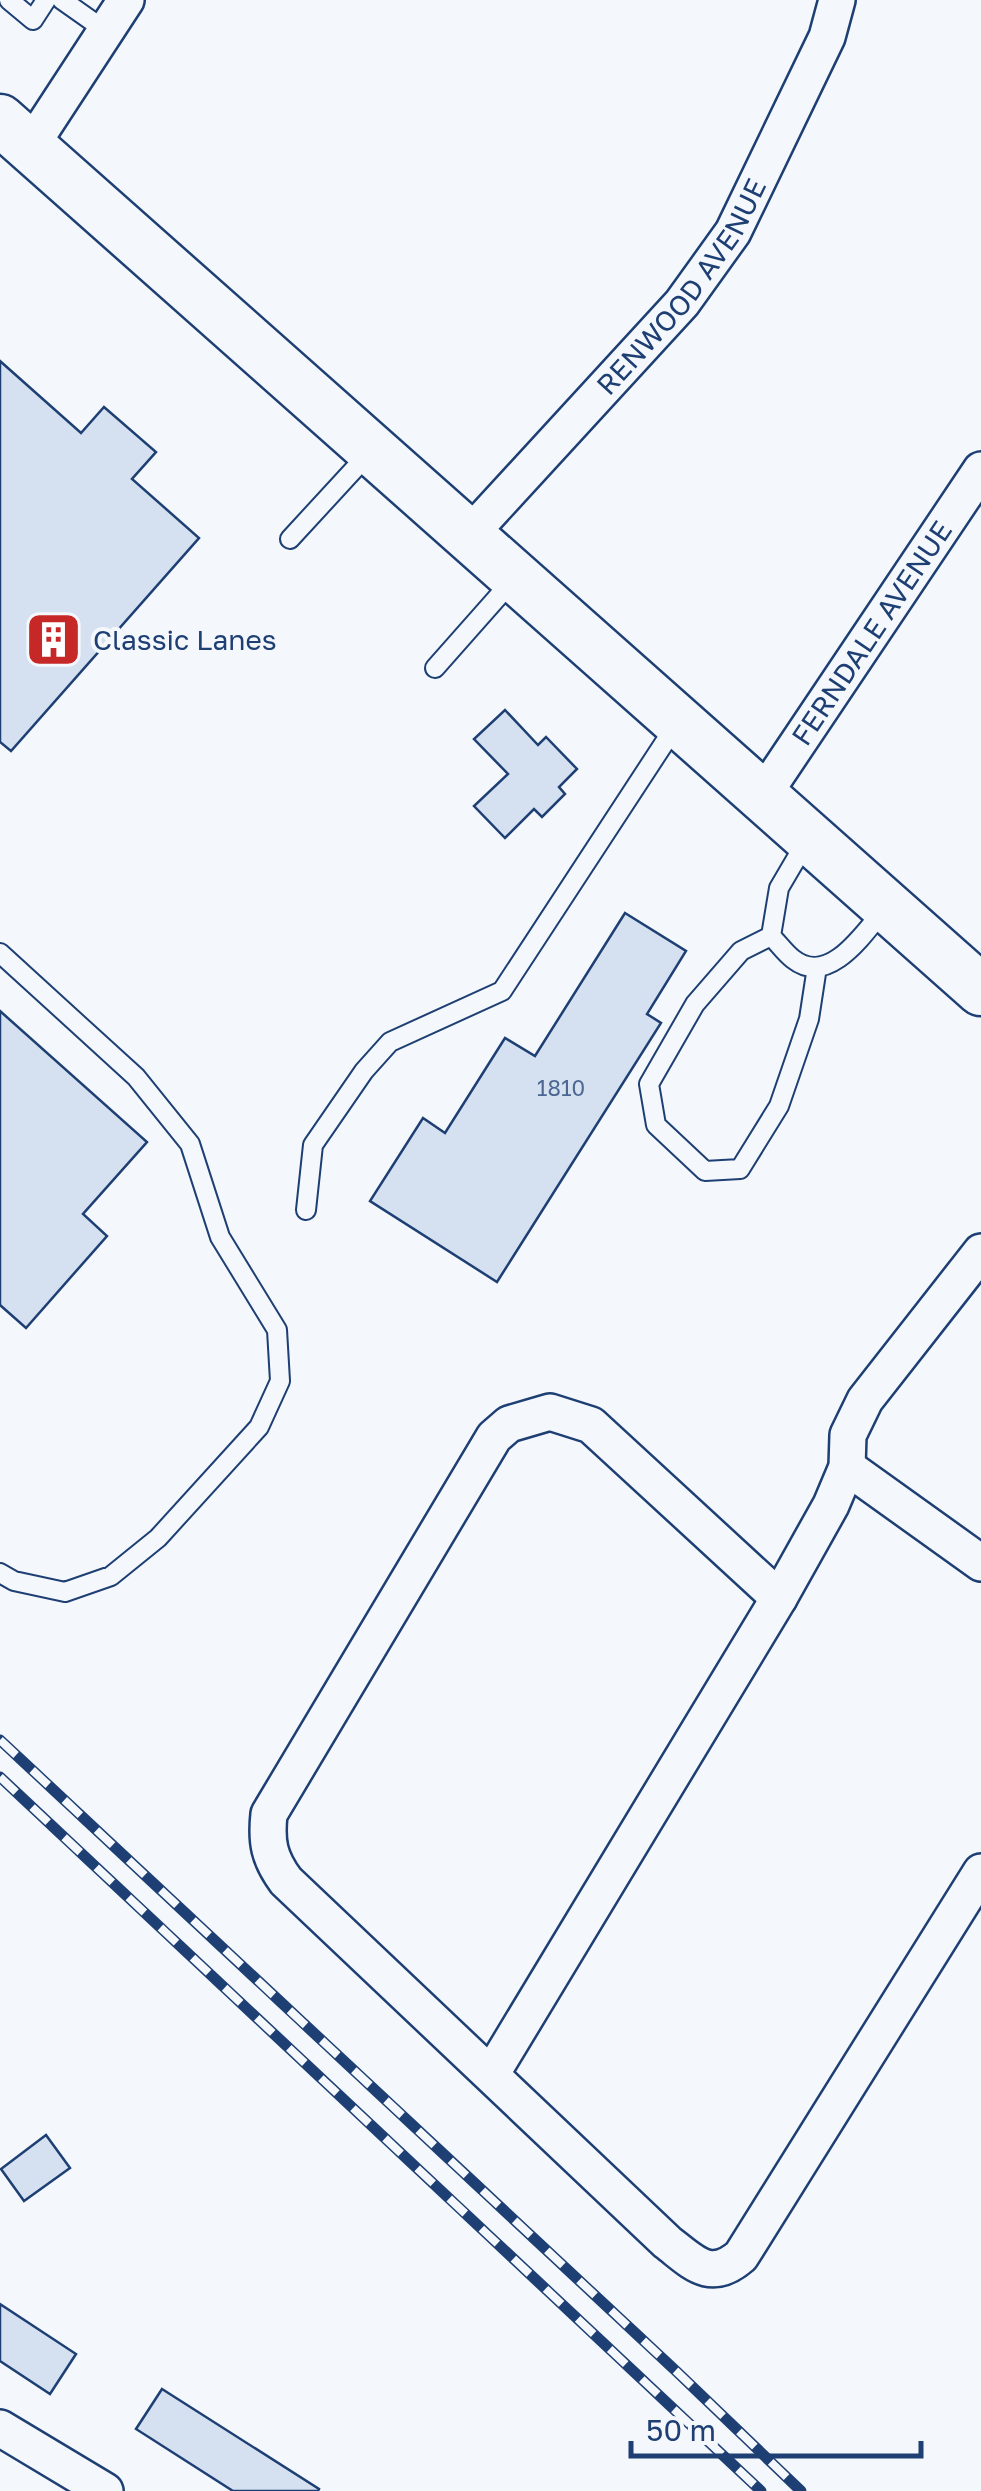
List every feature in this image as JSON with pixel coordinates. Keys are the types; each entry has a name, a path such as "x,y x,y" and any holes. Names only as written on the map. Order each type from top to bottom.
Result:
{"main road":[{"path":"8,130 981,990"}],"street":[{"path":"8,130 106,31 126,0"},
{"name":"RENWOOD AVENUE","path":"469,535 682,303 734,232 827,36 836,0"},
{"name":"FERNDALE AVENUE","path":"763,795 981,470"},
{"path":"492,2073 831,1505 847,1467 848,1435 865,1400 981,1252"},
{"path":"778,1598 590,1425 550,1412 509,1424 494,1437 269,1814 268,1852 286,1881 666,2242 696,2265 712,2270 728,2268 741,2256 981,1872"},
{"path":"847,1467 978,1554"},
{"path":"0,2428 104,2491"}],"lane":[{"path":"8,0 33,20 46,0"},
{"path":"62,0 106,31"},
{"path":"290,539 372,450"},
{"path":"436,668 515,577"},
{"path":"306,1210 312,1145 364,1071 390,1042 502,991 678,722"},
{"path":"772,936 780,888 809,837"},
{"path":"772,936 796,962 817,967 839,960 887,906"},
{"path":"772,936 741,951 695,1004 649,1084 656,1126 705,1171 740,1169 778,1106 809,1019 817,967"},
{"path":"0,953 136,1077 190,1144 220,1238 277,1330 280,1381 259,1427 158,1538 111,1576 65,1592 14,1581 0,1573"}],"building":[{"name":"Classic Lanes","path":"0,361 81,433 104,407 156,452 132,479 199,538 11,751 0,742"},
{"path":"505,710 538,745 546,737 577,769 559,787 565,794 542,817 534,809 505,838 474,806 508,774 474,739"},
{"path":"625,913 686,951 647,1014 661,1023 497,1282 370,1201 423,1118 445,1133 505,1038 535,1056"},
{"path":"0,1011 147,1142 83,1214 107,1236 26,1328 0,1305"},
{"path":"46,2135 70,2168 24,2201 1,2169"},
{"path":"0,2304 76,2354 50,2394 0,2361"},
{"path":"162,2389 318,2491 233,2491 136,2429"}],"railway":[{"path":"0,1740 801,2491"},
{"path":"0,1777 761,2491"}],"place":[{"name":"Classic Lanes","path":"54,640"}]}
